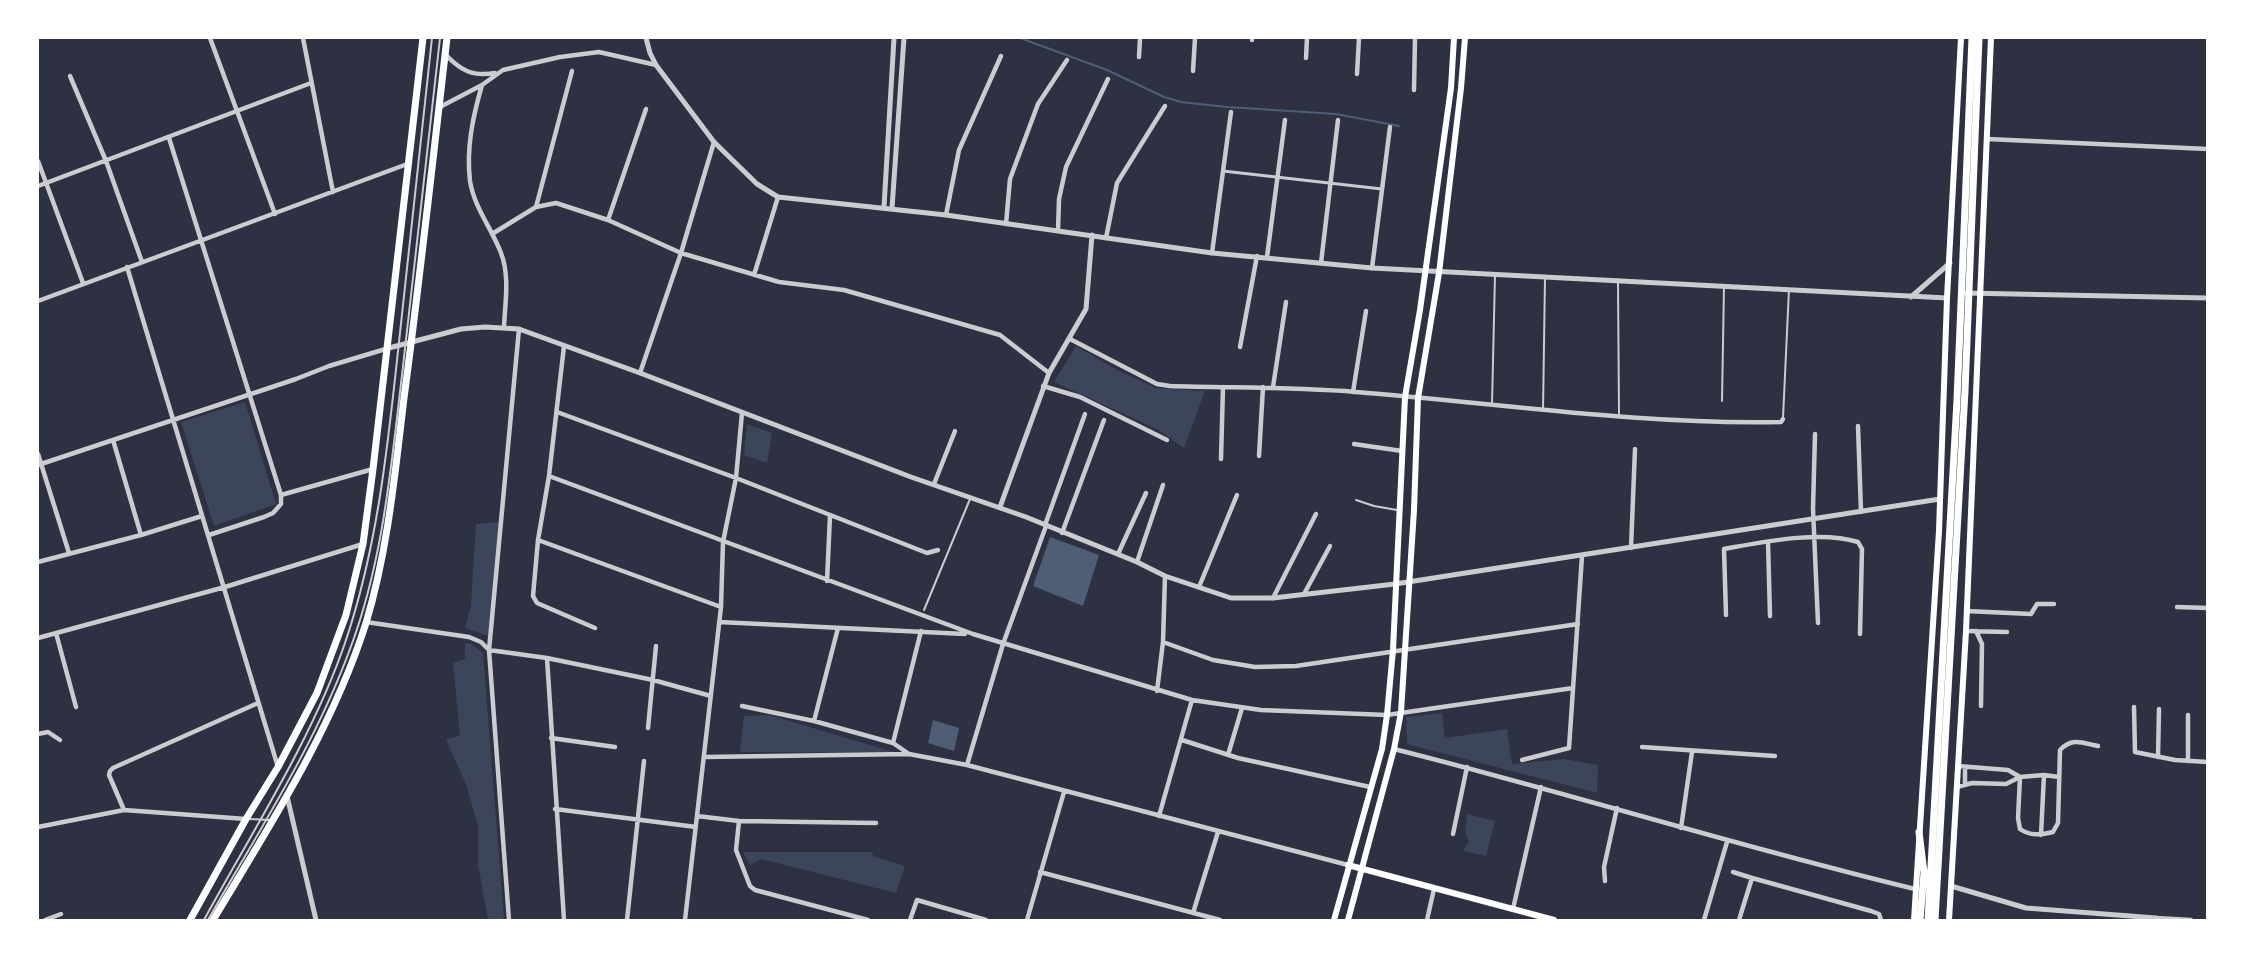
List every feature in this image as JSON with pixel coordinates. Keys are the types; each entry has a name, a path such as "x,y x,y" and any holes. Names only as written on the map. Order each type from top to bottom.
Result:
{"main road":[{"path":"190,921 246,819 278,767 317,693 346,615 363,544 374,469 423,38"},
{"path":"213,921 274,819 333,709 366,622 385,541 447,38"},
{"path":"1334,921 1382,749 1387,716 1393,650 1405,396 1451,88 1454,38"},
{"path":"1348,921 1394,749 1401,712 1418,398 1439,273 1465,38"},
{"path":"1914,921 1940,500 1947,298 1961,38"},
{"path":"1935,921 1951,658 1972,38"},
{"path":"1928,921 1979,38"},
{"path":"1949,921 1957,787 1961,766 1991,38"},
{"path":"1919,832 1924,873 1920,921"},
{"path":"1348,865 1554,921"}],"street":[{"path":"210,38 275,214"},
{"path":"303,38 333,192"},
{"path":"646,38 656,65 714,142 757,184 778,197 892,208 1212,253 1372,268 1947,298"},
{"path":"884,207 894,38"},
{"path":"892,208 904,38"},
{"path":"1139,57 1140,38"},
{"path":"1193,71 1195,38"},
{"path":"1306,58 1307,38"},
{"path":"1357,74 1359,38"},
{"path":"1414,90 1415,38"},
{"path":"445,54 465,71 481,75 592,51 606,52 656,65"},
{"path":"946,215 959,150 1001,56"},
{"path":"1006,224 1010,179 1038,104 1067,60"},
{"path":"536,207 572,71"},
{"path":"438,108 482,85 497,73"},
{"path":"70,76 106,161 142,262"},
{"path":"1058,231 1059,199 1066,167 1108,79"},
{"path":"38,186 311,83"},
{"path":"482,85 470,135 470,181 476,202 501,254 506,275 504,327"},
{"path":"1106,238 1117,183 1165,106"},
{"path":"609,220 646,109"},
{"path":"1212,253 1231,112"},
{"path":"1268,257 1285,120"},
{"path":"1321,263 1338,120"},
{"path":"1372,268 1390,127"},
{"path":"169,138 281,495 281,504 273,513 209,535"},
{"path":"1987,139 2208,148"},
{"path":"640,373 681,253 714,142"},
{"path":"38,161 83,283"},
{"path":"38,301 410,163"},
{"path":"1223,171 1382,189"},
{"path":"754,275 778,197"},
{"path":"492,234 536,207 556,203 609,220 681,253 754,275 779,282 844,290 1000,335 1049,373"},
{"path":"1000,507 1043,386 1086,309 1092,235"},
{"path":"1240,347 1257,256"},
{"path":"1911,297 1950,263"},
{"path":"127,267 278,767"},
{"path":"1965,293 2208,298"},
{"path":"1273,387 1286,302"},
{"path":"1353,392 1366,310"},
{"path":"39,464 173,421 329,366 409,342 461,329 504,327 519,329 970,498 1000,507 1118,554 1165,576 1231,598 1273,598 1395,584 1940,500"},
{"path":"509,921 489,650 519,329"},
{"path":"1070,339 1157,384 1170,386 1273,387 1353,392 1543,410 1726,423 1781,422 1783,419"},
{"path":"564,346 532,596 537,603 595,628"},
{"path":"1043,386 1080,397 1167,440"},
{"path":"1221,459 1223,387"},
{"path":"1259,456 1263,387"},
{"path":"557,412 736,478 927,553 938,550"},
{"path":"685,921 721,607 723,542 736,478 742,413"},
{"path":"967,765 1003,644 1084,414"},
{"path":"1062,533 1104,420"},
{"path":"1858,426 1862,512"},
{"path":"934,484 955,431"},
{"path":"1815,434 1814,520 1818,623"},
{"path":"113,440 141,535"},
{"path":"1354,444 1402,451"},
{"path":"1631,548 1635,449"},
{"path":"38,454 39,464 69,553"},
{"path":"281,495 374,469"},
{"path":"549,476 973,634 1191,700 1261,710 1387,716 1401,712 1573,688"},
{"path":"1137,562 1163,485"},
{"path":"1118,554 1146,493"},
{"path":"1199,587 1237,495"},
{"path":"1273,598 1316,514"},
{"path":"38,562 141,535 202,516"},
{"path":"827,581 830,516"},
{"path":"1726,615 1724,549 1815,538 1850,540 1858,542 1862,549 1860,634"},
{"path":"538,540 721,607"},
{"path":"1768,542 1770,616"},
{"path":"38,638 225,587 363,544"},
{"path":"1304,594 1330,546"},
{"path":"1522,760 1569,748 1582,556"},
{"path":"1157,691 1163,642 1165,576"},
{"path":"1966,611 2031,614 2037,603 2054,604"},
{"path":"2177,607 2208,608"},
{"path":"366,622 469,637 481,642 489,650 547,657 653,680 711,696"},
{"path":"719,622 973,634"},
{"path":"1163,642 1213,660 1255,667 1296,666 1578,624"},
{"path":"814,721 838,628"},
{"path":"893,742 921,631"},
{"path":"1966,631 2007,632"},
{"path":"1976,631 1982,644 1981,706"},
{"path":"56,633 76,707"},
{"path":"648,728 656,646"},
{"path":"547,657 564,921"},
{"path":"1159,816 1182,740 1191,700"},
{"path":"124,810 109,775 113,768 258,703"},
{"path":"741,706 814,721 893,742 909,754"},
{"path":"2134,707 2135,752 2158,757 2208,762"},
{"path":"1228,755 1242,708"},
{"path":"2158,757 2159,709"},
{"path":"2188,715 2188,761"},
{"path":"38,734 48,732 60,740"},
{"path":"551,738 615,747"},
{"path":"1182,740 1228,755 1370,787"},
{"path":"2020,777 2018,818 2020,829 2025,833 2041,835 2053,832 2058,823 2060,750 2067,742 2074,741 2098,746"},
{"path":"1642,747 1775,756"},
{"path":"1394,749 1617,808 1727,842 1915,889"},
{"path":"1681,828 1692,752"},
{"path":"704,757 909,754 967,765 1348,865"},
{"path":"627,921 644,761"},
{"path":"1965,785 1961,766 2008,770 2020,777"},
{"path":"1453,834 1467,767"},
{"path":"1957,787 2006,784 2020,777 2044,775 2060,777"},
{"path":"2041,835 2044,775"},
{"path":"1513,909 1541,787"},
{"path":"1027,921 1064,792"},
{"path":"287,796 316,921"},
{"path":"1605,881 1604,867 1617,808"},
{"path":"555,809 696,827"},
{"path":"38,826 124,810 246,819"},
{"path":"697,816 739,820 876,823"},
{"path":"739,820 736,850 750,886 755,891 868,921"},
{"path":"1193,913 1218,832"},
{"path":"1704,921 1727,842"},
{"path":"1040,872 1220,921"},
{"path":"1733,872 1871,911 1879,914 1881,921"},
{"path":"1739,921 1752,878"},
{"path":"1951,886 2026,908 2191,921"},
{"path":"1427,921 1434,889"},
{"path":"910,921 917,900 986,921"},
{"path":"45,921 61,914"}],"lane":[{"path":"206,921 301,744 344,646 355,611 373,540 390,427 432,38"},
{"path":"206,921 265,820 328,703 362,613 380,542 409,342 440,38"},
{"path":"1492,405 1495,275"},
{"path":"1543,410 1545,278"},
{"path":"1618,281 1618,415"},
{"path":"1722,401 1724,286"},
{"path":"1783,419 1789,289"},
{"path":"924,610 950,552 970,498"},
{"path":"1356,500 1374,506 1400,510"},
{"path":"246,819 274,819"}],"shaded area":[{"path":"1076,346 1117,370 1156,388 1205,391 1184,448 1159,430 1054,382"},
{"path":"245,402 276,504 214,526 181,422"},
{"path":"747,424 772,433 767,463 744,455"},
{"path":"503,522 488,636 465,628 471,605 476,524"},
{"path":"1050,537 1099,555 1083,606 1033,586"},
{"path":"465,643 471,644 483,653 504,920 488,920 478,864 478,826 466,784 446,740 460,735 453,663 465,659"},
{"path":"1442,713 1445,738 1507,729 1512,764 1564,759 1598,765 1597,793 1407,744 1406,717"},
{"path":"769,715 897,753 740,752 744,716"},
{"path":"933,720 959,728 954,751 928,743"},
{"path":"1467,814 1495,821 1486,856 1463,851 1469,841 1465,832"},
{"path":"743,852 872,852 873,856 905,866 896,893 761,859 750,865"}],"waterway":[{"path":"1020,38 1107,70 1164,97 1181,102 1336,114 1399,126"}]}
